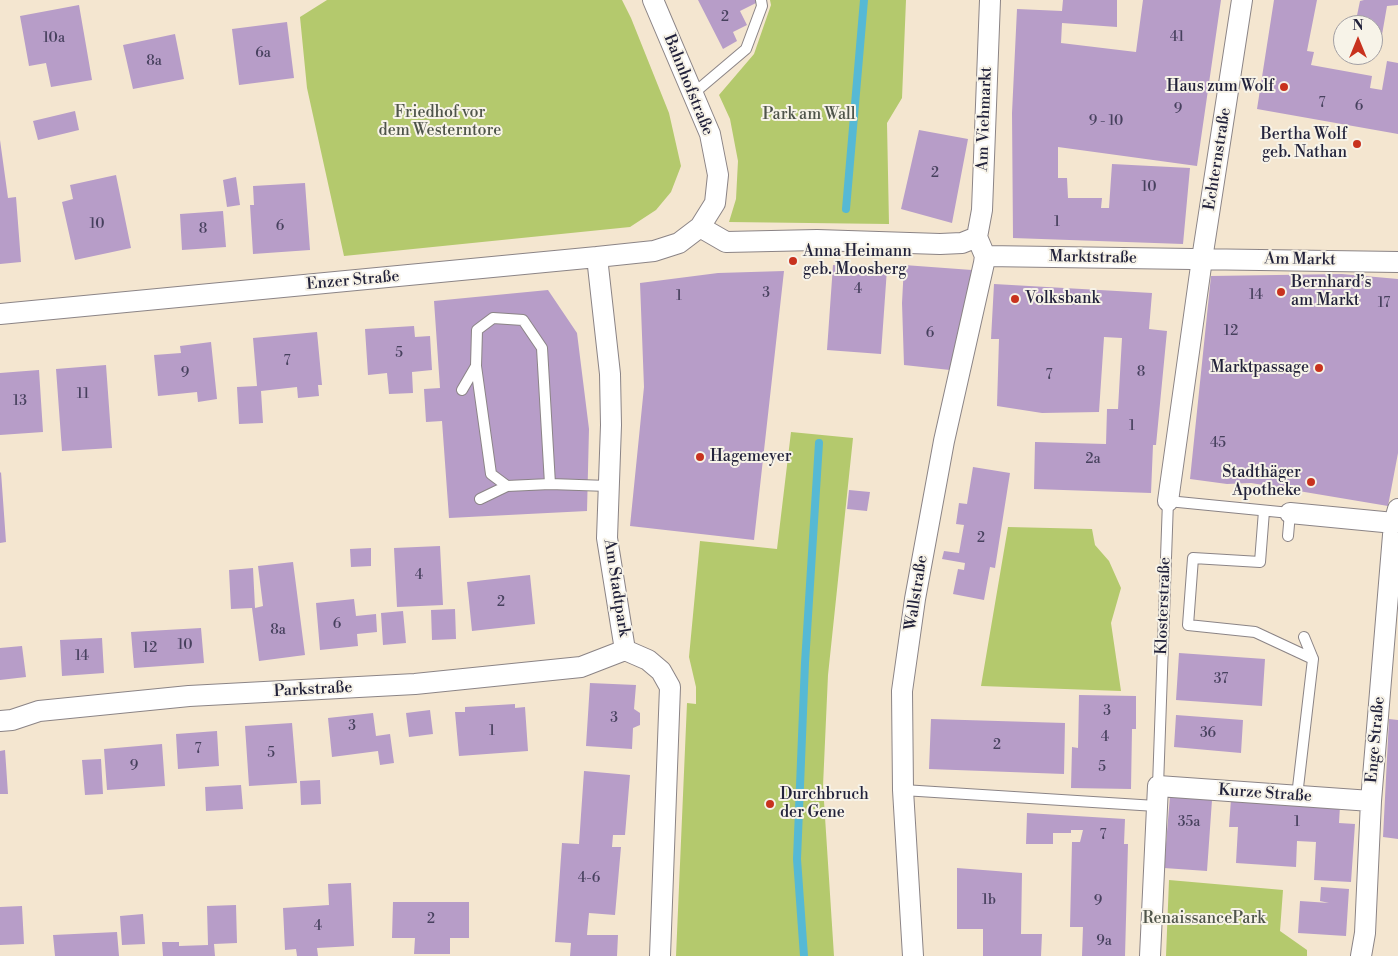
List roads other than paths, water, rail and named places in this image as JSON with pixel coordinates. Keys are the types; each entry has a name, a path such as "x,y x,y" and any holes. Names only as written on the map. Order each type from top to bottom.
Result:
{"street":[{"name":"Bahnhofstraße","path":"653,0 710,134 718,175 714,203 700,227"},
{"name":"Am Viehmarkt","path":"977,237 982,210 990,0"},
{"name":"Echternstraße","path":"1202,259 1242,0"},
{"path":"700,227 726,242 818,240 940,244 962,243 977,237 985,256"},
{"name":"Enzer Straße","path":"0,314 654,251 679,243 700,227"},
{"name":"Marktstraße","path":"985,256 1202,259"},
{"name":"Wallstraße","path":"913,956 903,790 902,691 915,599 944,441 985,256"},
{"name":"Am Stadtpark","path":"597,257 610,374 611,425 607,538 625,650 648,660 661,671 670,687 660,956"},
{"name":"Am Markt","path":"1202,259 1397,258"},
{"name":"Klosterstraße","path":"1168,501 1202,259"},
{"name":"Enge Straße","path":"1290,513 1396,516 1372,801 1365,933 1361,956"},
{"name":"Parkstraße","path":"0,721 12,720 39,711 180,697 415,684 581,667 625,650"},
{"name":"Klosterstraße","path":"1150,956 1158,786"},
{"name":"Kurze Straße","path":"1158,786 1372,801"}],"lane":[{"path":"694,93 746,49 762,6 761,0"},
{"path":"507,486 491,474 476,366 477,330 493,318 523,320 542,348 550,484"},
{"path":"462,390 476,366"},
{"path":"480,499 507,486 550,484 608,486"},
{"name":"Enge Straße","path":"1168,501 1290,513"},
{"name":"Klosterstraße","path":"1158,786 1168,501"},
{"path":"1264,511 1260,562 1193,558 1188,625 1255,632 1313,659"},
{"path":"1288,536 1290,513"},
{"path":"1298,796 1313,659 1304,636"},
{"path":"903,790 1156,806"}],"waterway":[{"path":"846,209 864,0"},
{"path":"804,956 797,859 805,663 819,443"}],"place":[{"name":"Haus zum Wolf","path":"1284,87"},
{"name":"Bertha Wolf geb. Nathan","path":"1357,144"},
{"name":"Anna Heimann geb. Moosberg","path":"793,261"},
{"name":"Bernhard’s am Markt","path":"1281,292"},
{"name":"Volksbank","path":"1015,299"},
{"name":"Marktpassage","path":"1319,368"},
{"name":"Hagemeyer","path":"700,457"},
{"name":"Stadthäger Apotheke","path":"1311,482"},
{"name":"Durchbruch der Gene","path":"770,804"}],"park label":[{"name":"Park am Wall","path":"809,115"},
{"name":"Friedhof vor dem Westerntore","path":"440,122"},
{"name":"RenaissancePark","path":"1204,919"}]}
